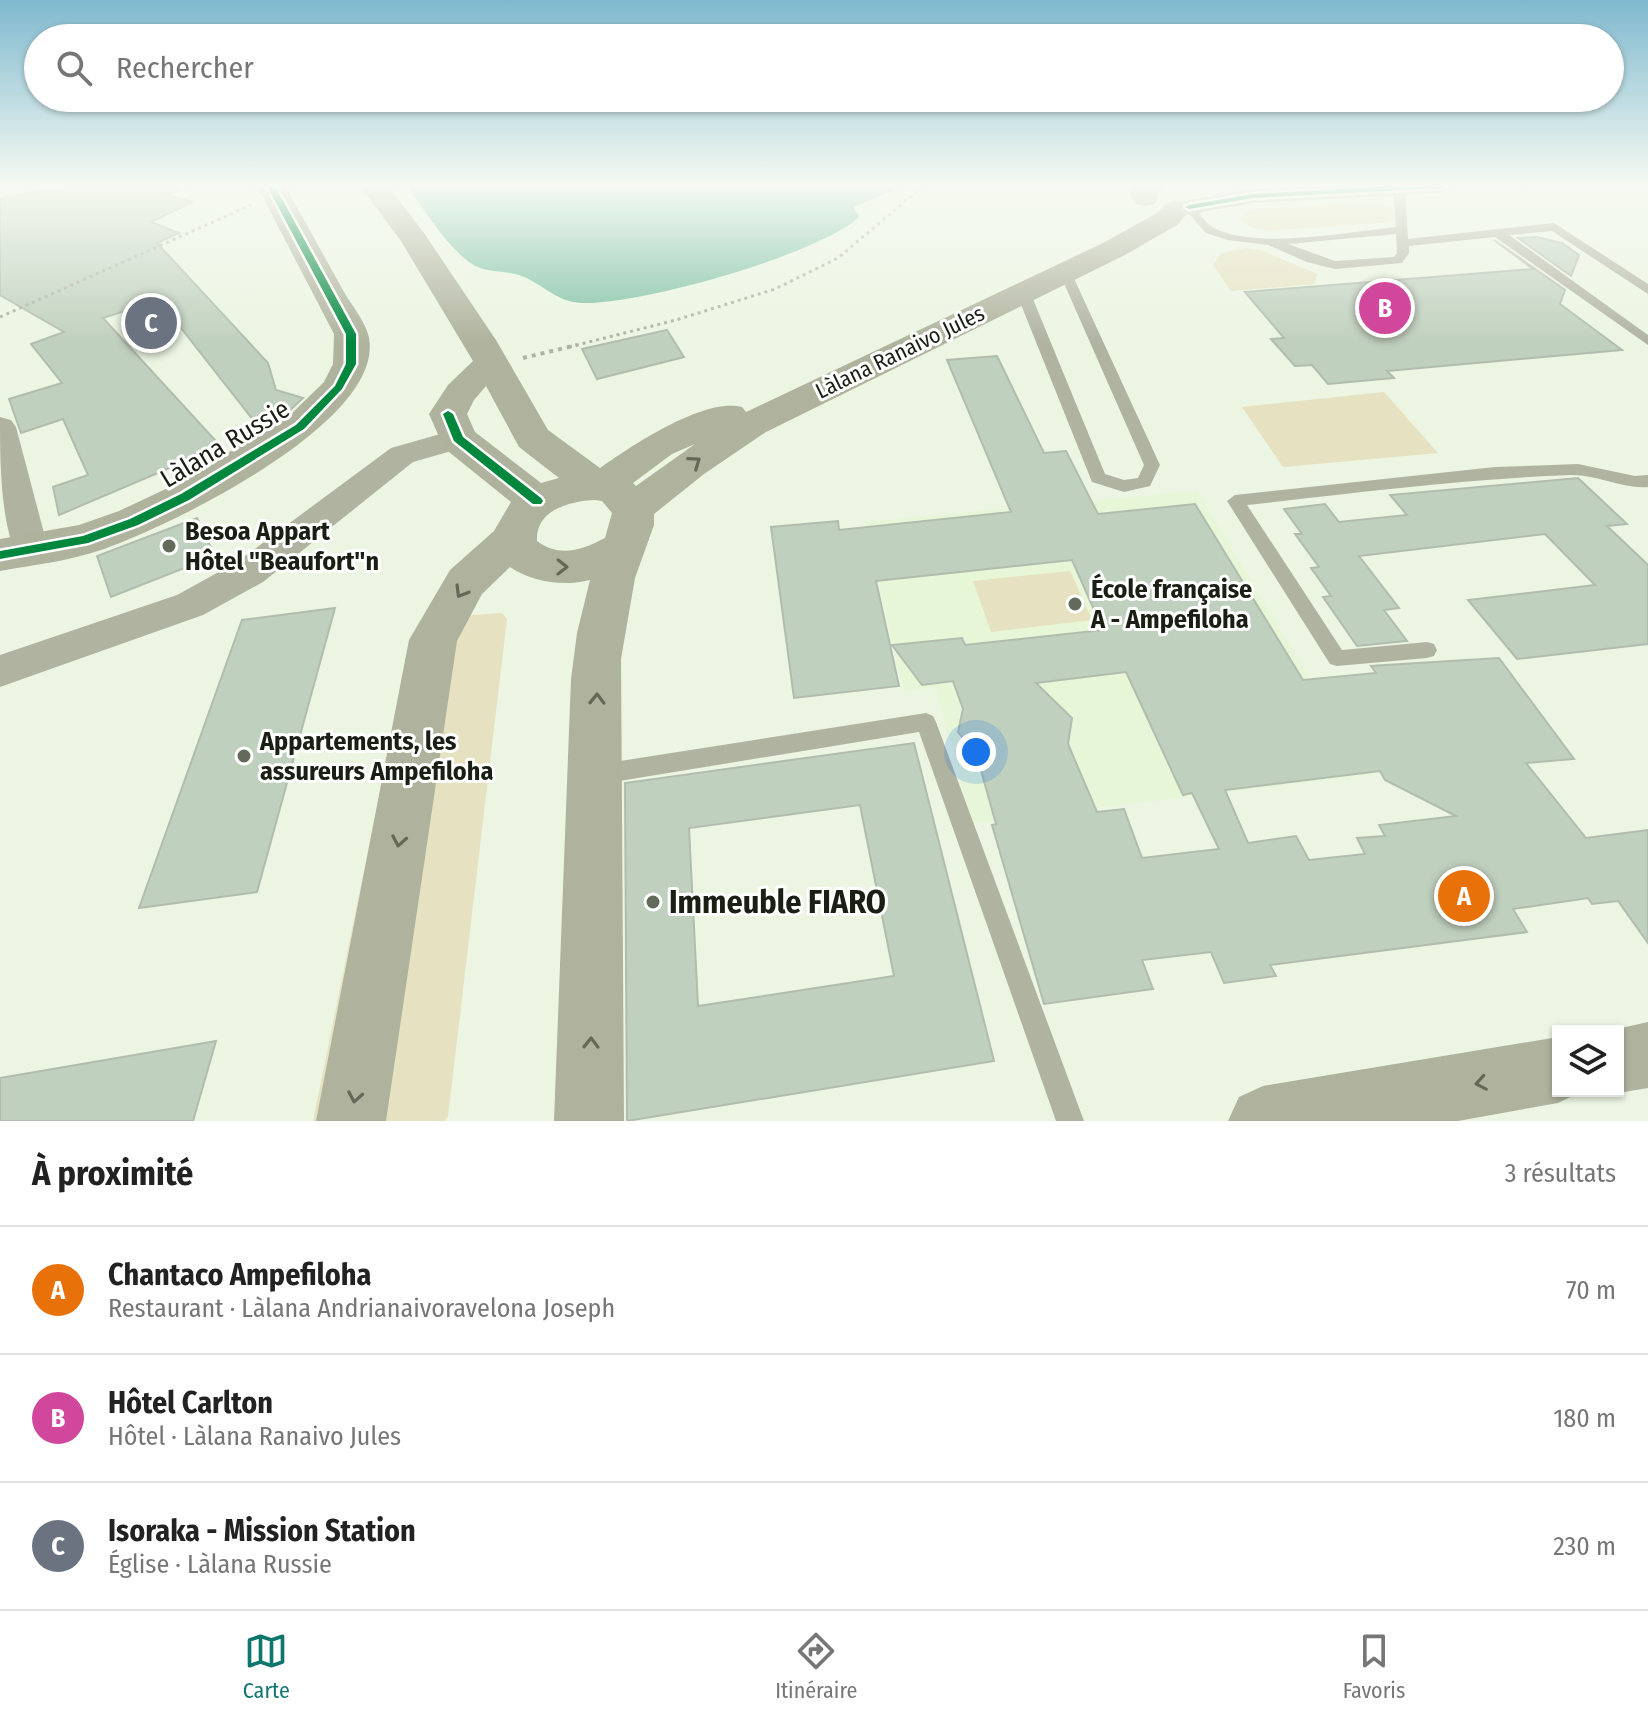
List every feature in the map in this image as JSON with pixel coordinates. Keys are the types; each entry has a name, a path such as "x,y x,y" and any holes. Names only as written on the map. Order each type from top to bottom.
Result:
{"main road":[{"name":"Làlana Russie","path":"15,554 84,540 134,522 185,497 300,427 339,387 351,364 351,334 300,238"},
{"path":"413,238 479,340 533,438 618,515"},
{"name":"Làlana Ranaivo Jules","path":"618,515 658,445 1039,268 1095,238"},
{"name":"Làlana Ranaivo Jules","path":"618,515 753,424 1133,238"},
{"path":"491,365 468,382 455,397 453,427 526,518"},
{"path":"533,438 564,447 658,445"},
{"path":"351,1121 433,640 466,582 526,518 558,490 581,486 618,515"},
{"path":"526,518 518,549 528,559 564,569 585,566 618,515"},
{"path":"589,1121 598,658 618,515"},
{"path":"1624,1059 1648,1055"},
{"path":"1263,1121 1552,1071"}],"street":[{"path":"0,427 15,554"},
{"path":"0,671 190,605 250,572 402,455 453,427"}],"lane":[{"path":"1239,238 1270,241 1359,238"},
{"path":"1270,241 1311,259 1335,265 1398,260 1403,253 1402,238"},
{"path":"1505,238 1648,341"},
{"path":"1572,238 1648,290"},
{"path":"1023,292 1098,478 1124,486 1144,482 1152,465 1065,272"},
{"path":"1427,650 1337,658 1235,501 1495,472 1578,469 1635,482 1648,481"},
{"path":"595,775 926,722 1070,1121"}],"path":[{"path":"0,317 170,238"},
{"path":"491,365 676,320 775,289 838,258 861,238"}],"shaded area":[{"path":"445,238 825,238 768,261 684,287 644,296 582,303 563,299 524,277 475,266"},
{"path":"1245,248 1260,250 1318,274 1314,284 1231,291 1213,265 1221,253"},
{"path":"1384,392 1438,453 1283,467 1242,407"},
{"name":"École française A - Ampefiloha","path":"1197,491 1368,775 971,823 936,687 904,691 865,522"},
{"path":"1070,571 1092,620 991,632 973,581"},
{"path":"502,613 507,619 448,1116 445,1121 313,1121 412,634 432,618"}],"building":[{"path":"0,238 167,238 157,243 268,363 276,390 303,398 285,415 261,430 159,300 103,318 225,451 194,467 186,461 59,515 53,487 88,475 63,419 21,433 9,399 62,383 31,344 64,332 0,295"},
{"path":"1518,238 1542,238 1562,243 1579,255 1571,276"},
{"path":"1494,240 1565,290 1560,304 1622,350 1387,371 1394,378 1328,384 1312,365 1295,366 1271,339 1284,338 1245,292 1533,269"},
{"path":"667,330 684,357 597,379 582,349"},
{"path":"997,356 1044,453 1066,451 1098,514 1195,504 1303,680 1376,673 1371,666 1499,658 1574,759 1526,763 1586,838 1648,830 1648,943 1618,901 1592,904 1588,898 1513,909 1527,932 1270,965 1276,976 1224,983 1211,952 1142,960 1153,989 1044,1004 992,825 996,824 977,756 958,732 963,709 953,681 922,685 892,645 962,638 965,645 1103,630 1072,560 876,581 899,686 794,698 771,527 838,521 839,530 1011,512 947,360","holes":["1126,672 1183,795 1192,793 1219,849 1142,858 1124,809 1097,812 1068,744 1072,718 1036,683","1380,771 1385,780 1456,816 1379,825 1385,836 1357,838 1365,854 1309,860 1296,836 1248,843 1225,790"]},
{"path":"1578,478 1627,524 1607,526 1648,565 1648,644 1517,659 1468,600 1595,585 1545,534 1359,556 1399,608 1384,610 1407,641 1357,646 1323,597 1331,596 1311,568 1319,567 1295,534 1302,534 1284,509 1325,504 1339,522 1407,515 1390,495"},
{"path":"197,518 215,556 111,597 97,556"},
{"name":"Appartements, les assureurs Ampefiloha","path":"335,608 257,892 139,908 242,620"},
{"name":"Immeuble FIARO","path":"914,743 994,1061 627,1121 625,783","holes":["860,805 894,976 698,1006 689,828"]},
{"path":"216,1041 193,1121 0,1121 0,1078"}],"cycle path":[{"path":"0,555 84,540 134,522 185,497 300,427 339,387 351,364 351,334 299,238"},
{"path":"448,414 458,439 537,501"}],"place":[{"name":"Hôtel Carlton","path":"1385,308"},
{"name":"Isoraka - Mission Station","path":"151,323"},
{"name":"Besoa Appart Hôtel \"Beaufort\"n","path":"169,546"},
{"name":"École française A - Ampefiloha","path":"1075,604"},
{"name":"Appartements, les assureurs Ampefiloha","path":"244,756"},
{"name":"Chantaco Ampefiloha","path":"1464,896"},
{"name":"Immeuble FIARO","path":"653,902"}]}
